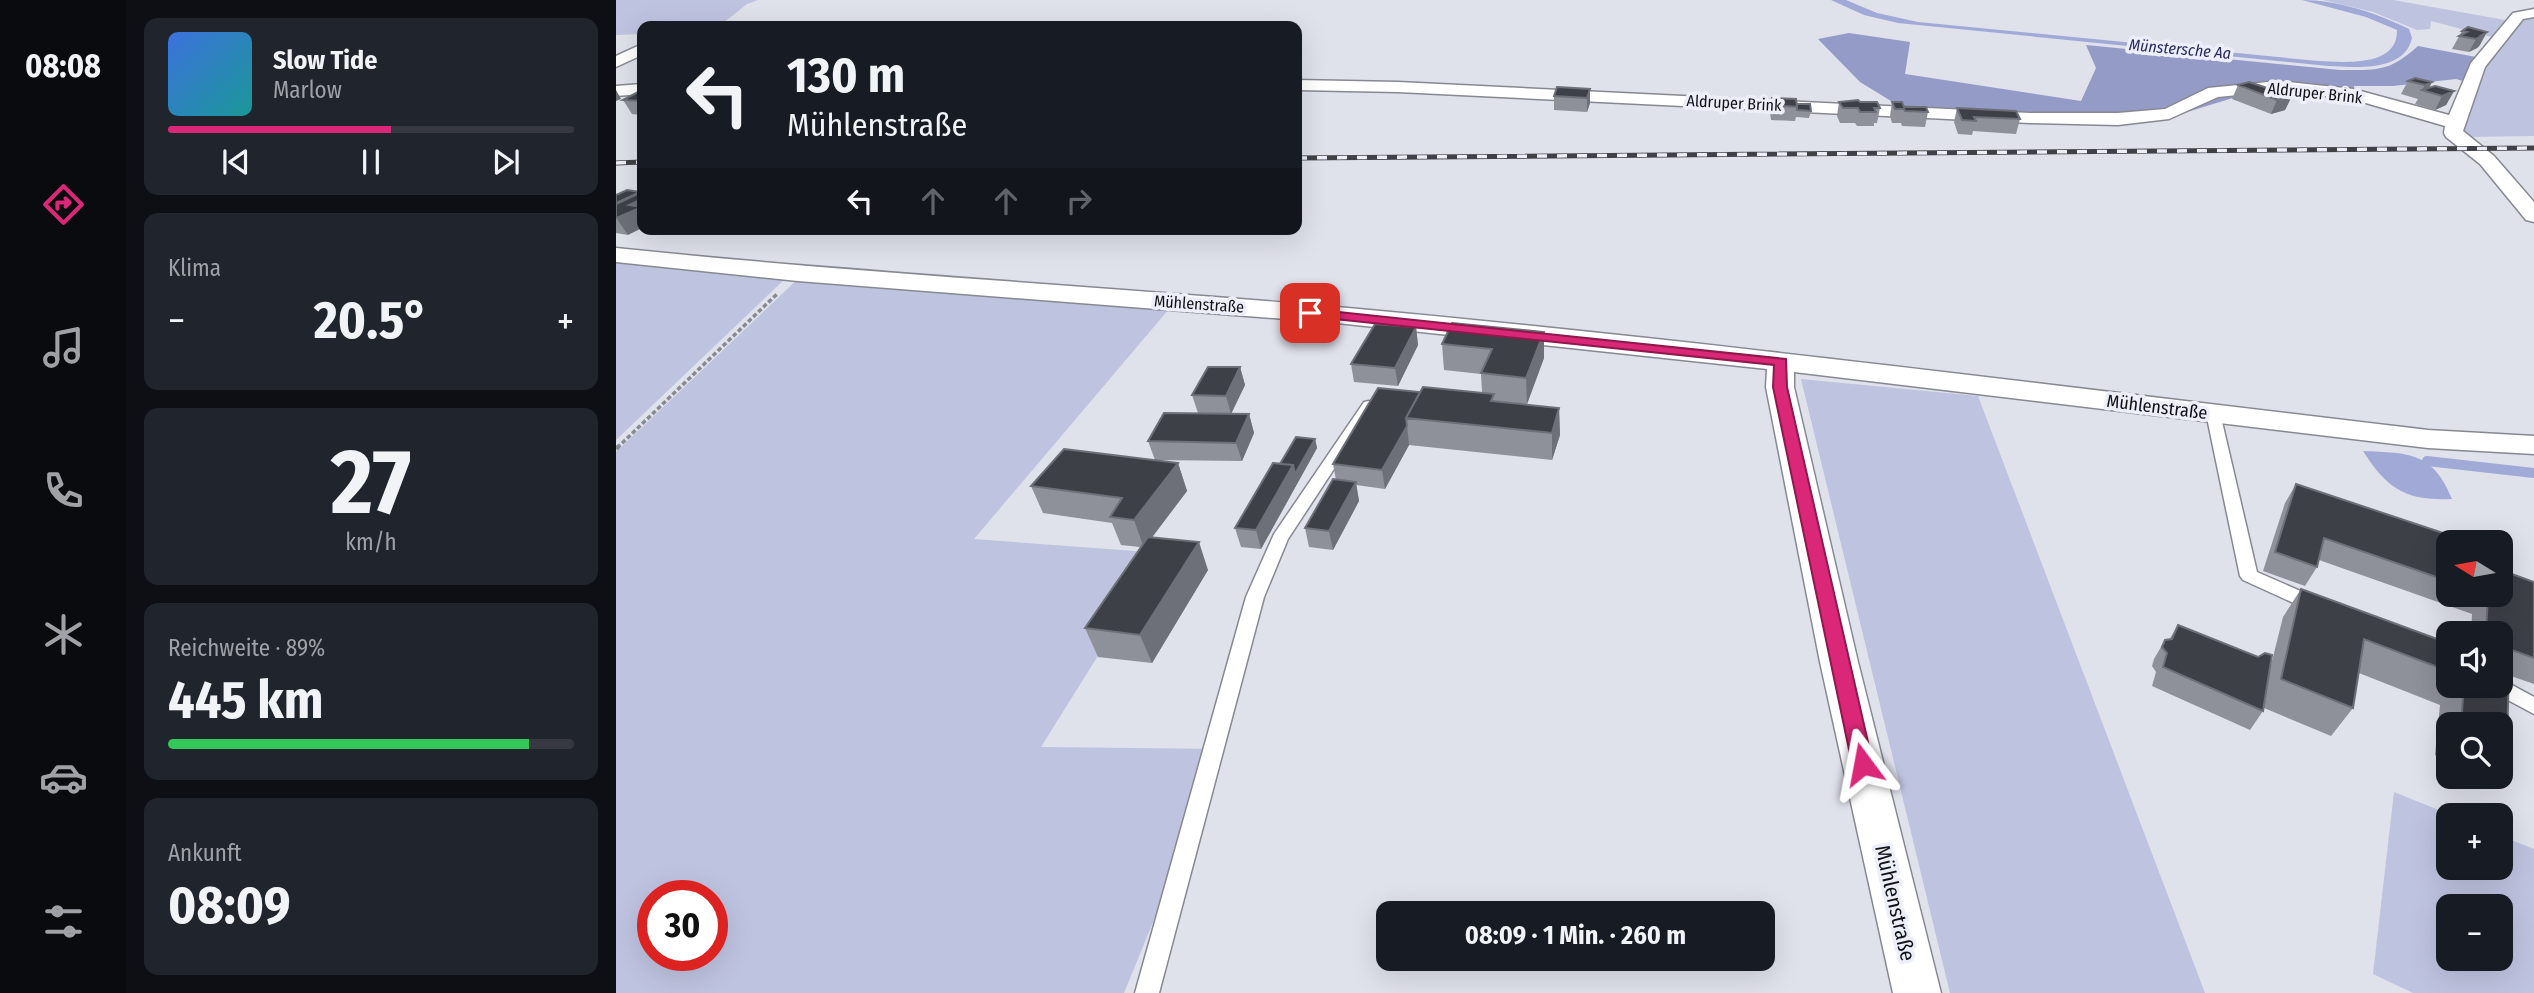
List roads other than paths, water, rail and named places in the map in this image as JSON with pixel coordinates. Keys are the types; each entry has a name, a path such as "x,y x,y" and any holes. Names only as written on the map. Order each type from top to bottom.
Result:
{"street":[{"path":"2534,13 2518,16 2477,66 2453,133 2487,160 2534,215"},
{"path":"616,62 637,52"},
{"name":"Aldruper Brink","path":"1302,85 1398,87 2030,118 2118,119 2169,114 2214,92 2278,86 2353,94 2455,122"},
{"path":"616,91 637,89"},
{"name":"Mühlenstraße","path":"616,255 798,274 1337,315 1782,362 2428,439 2534,445"},
{"name":"Mühlenstraße","path":"1782,362 1780,387 1827,610 1917,993"}],"lane":[{"path":"1147,993 1255,597 1280,538 1369,405 1390,394"},
{"path":"2213,413 2249,576 2336,615"},
{"path":"2513,694 2534,706"}],"water":[{"name":"Münstersche Aa","path":"1831,0 1846,0 1877,13 1918,22 2318,61 2367,60 2389,51 2395,42 2397,30 2366,17 2302,0 2357,8 2409,29 2412,38 2407,49 2389,63 2364,67 2328,66 1898,23 1864,15"},
{"path":"2363,451 2418,458 2437,472 2452,499 2422,498 2399,490 2381,475"}],"waterway":[{"path":"2427,461 2534,473"}],"railway":[{"path":"1302,158 2534,148"},
{"path":"616,163 637,162"}]}
